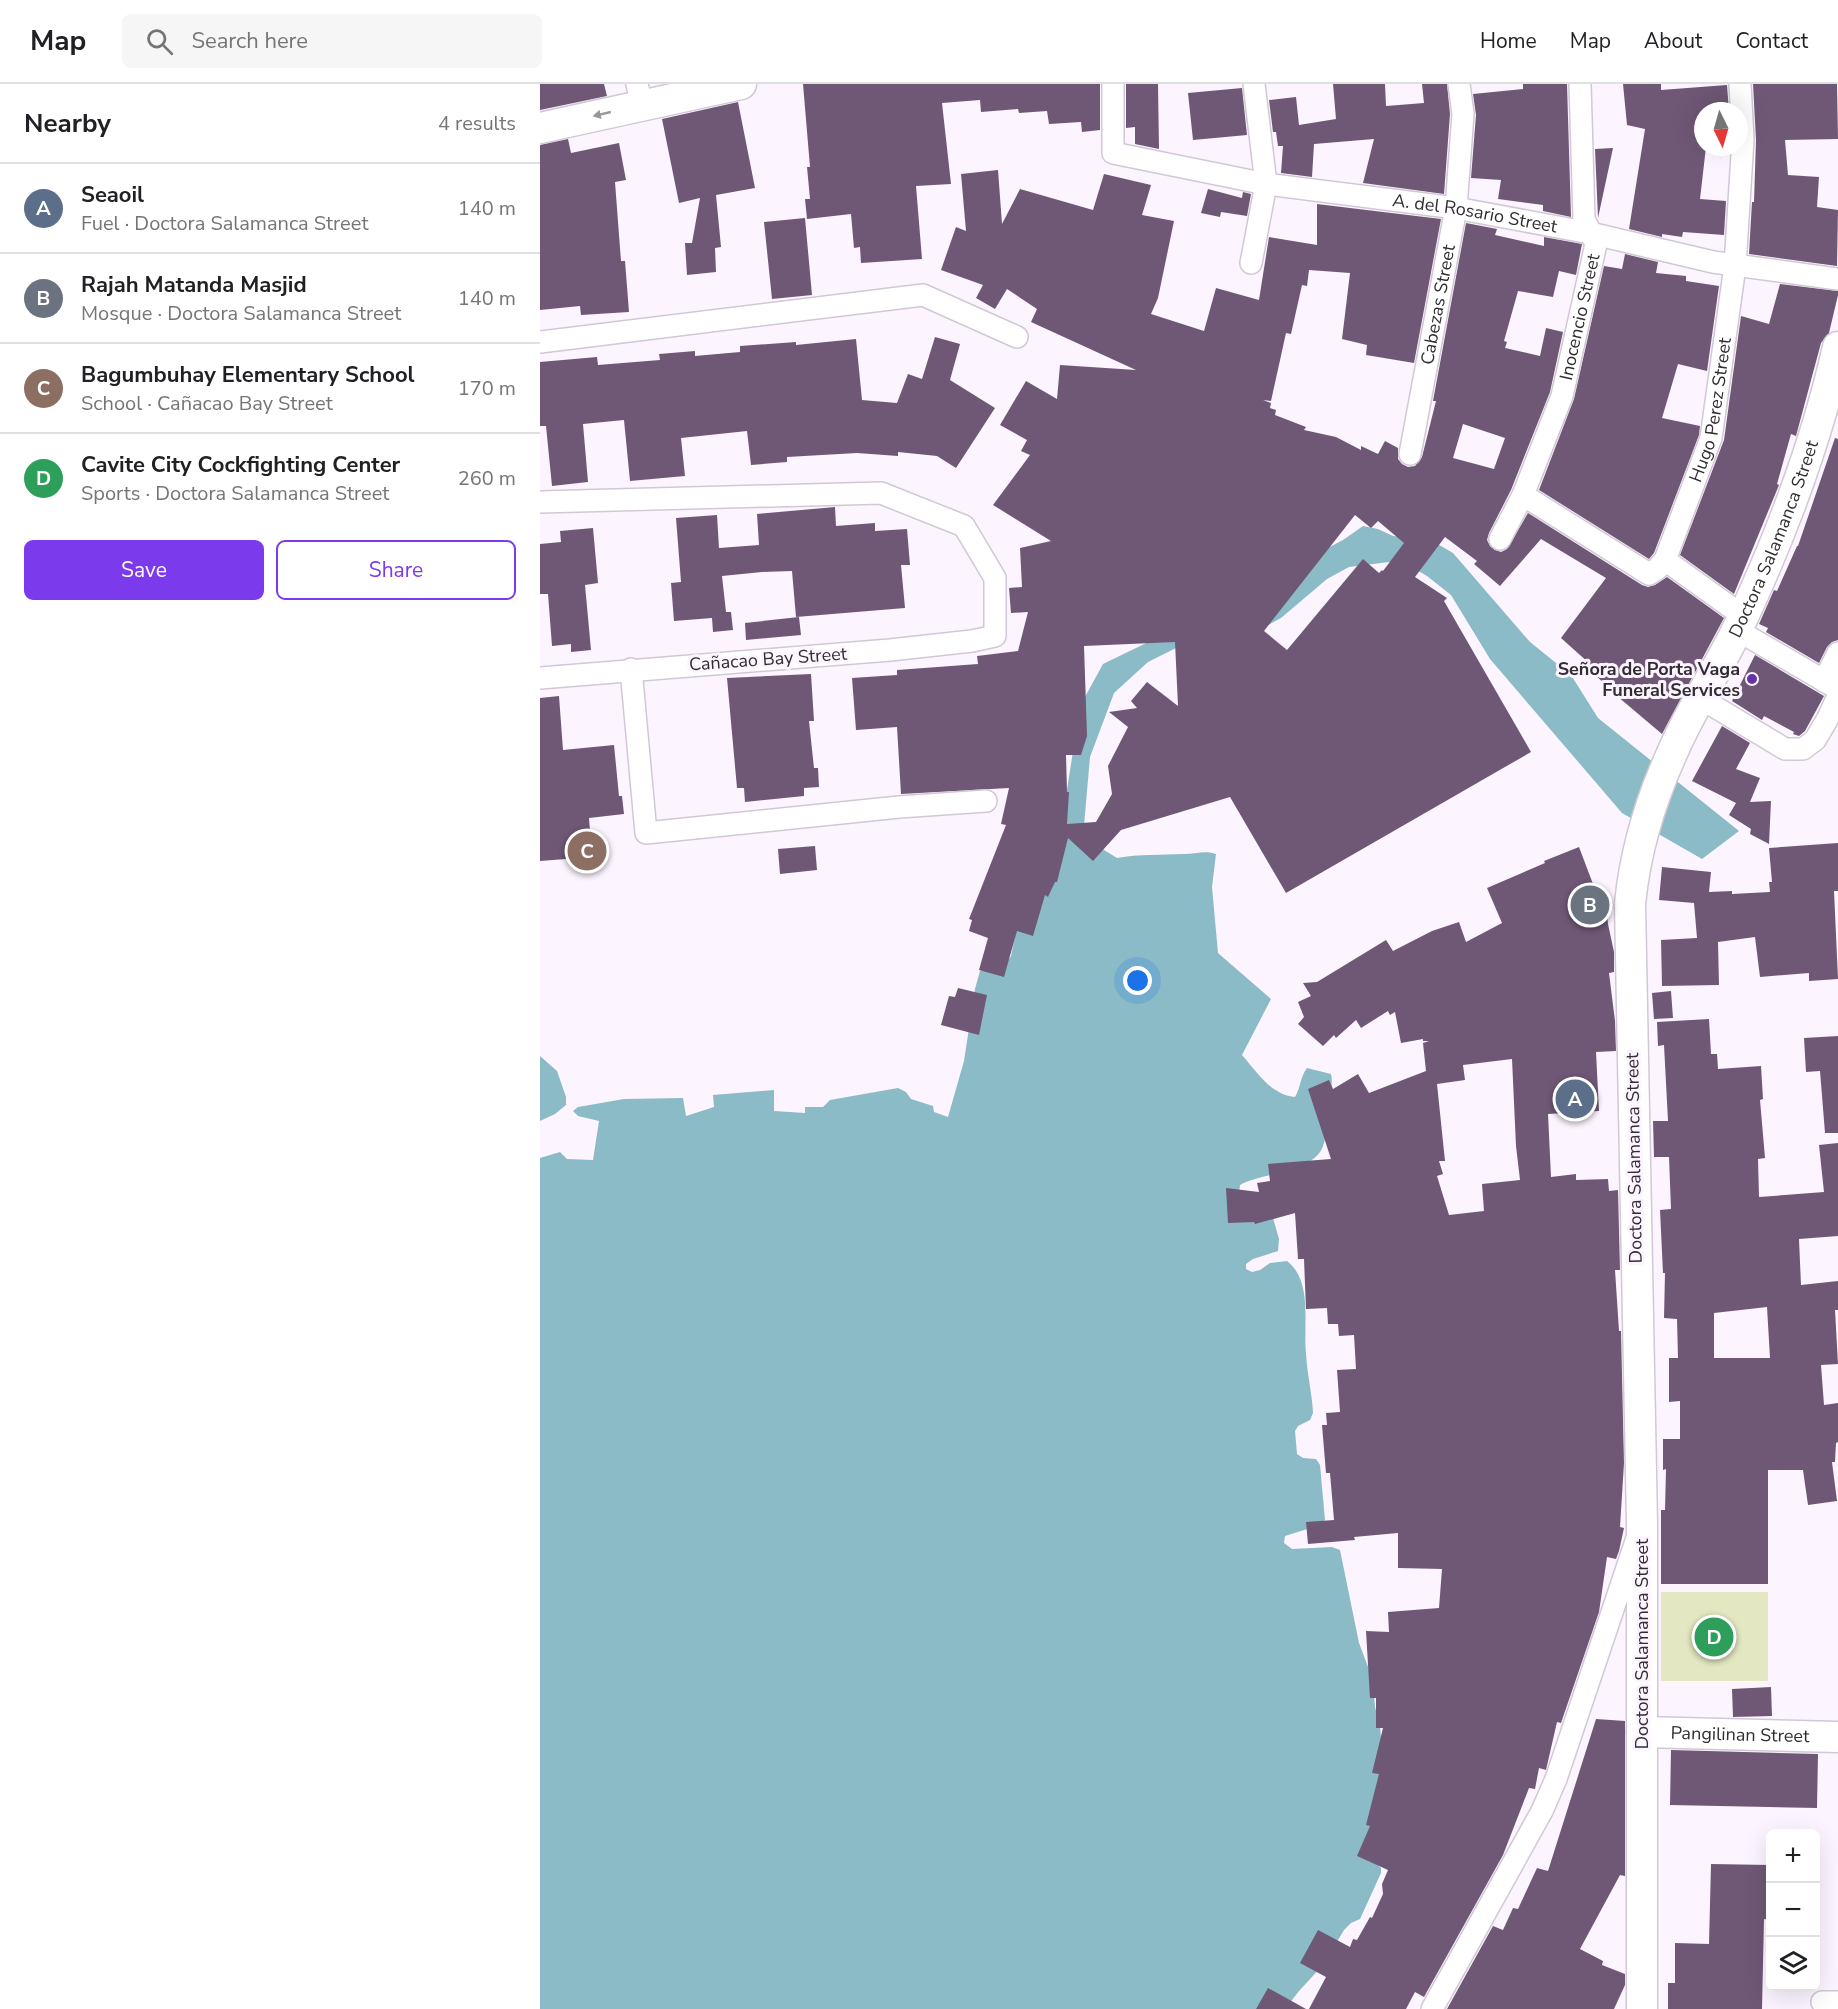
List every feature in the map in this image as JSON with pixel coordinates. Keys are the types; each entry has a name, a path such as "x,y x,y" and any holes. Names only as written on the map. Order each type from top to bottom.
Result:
{"main road":[{"path":"540,128 640,94 741,84"},
{"name":"Doctora Salamanca Street","path":"1642,2009 1642,1524 1630,904 1633,870 1641,838 1672,752 1740,623 1795,497 1826,399 1838,347"},
{"name":"Pangilinan Street","path":"1642,1732 1838,1737"}],"street":[{"name":"A. del Rosario Street","path":"1113,84 1113,153 1266,184 1456,208 1590,233 1735,266 1838,279"},
{"path":"1251,263 1266,184 1254,84"},
{"name":"Cabezas Street","path":"1410,454 1456,208 1463,114 1459,84"},
{"name":"Inocencio Street","path":"1500,539 1523,495 1562,396 1596,244 1584,219 1580,84"},
{"name":"Hugo Perez Street","path":"1665,560 1711,438 1735,266 1743,139 1740,84"},
{"path":"540,342 923,295 1017,337"},
{"name":"Cañacao Bay Street","path":"540,502 881,493 964,526 995,578 995,636 972,641 890,650 540,678"},
{"path":"1523,495 1649,574 1665,560 1740,623 1831,685 1838,653"},
{"path":"631,669 646,833 899,807 986,801"},
{"path":"1700,698 1785,749 1803,749 1815,740 1838,696"},
{"path":"1431,2009 1542,1811 1556,1779 1642,1524"}],"green space":[{"path":"1661,1592 1768,1592 1768,1681 1661,1681"}],"water":[{"path":"1363,526 1378,529 1393,536 1429,539 1453,553 1530,642 1571,675 1598,718 1739,831 1702,859 1622,813 1490,659 1451,595 1410,566 1389,562 1349,567 1327,579 1281,618 1254,633 1176,648 1148,662 1114,693 1090,757 1083,837 1117,858 1204,852 1216,854 1212,887 1218,953 1271,999 1242,1055 1265,1082 1279,1092 1295,1097 1307,1068 1331,1074 1332,1084 1324,1143 1319,1153 1300,1166 1240,1185 1239,1194 1269,1204 1279,1239 1278,1251 1253,1259 1246,1264 1246,1269 1252,1272 1270,1263 1287,1261 1301,1280 1304,1291 1305,1342 1313,1413 1310,1420 1298,1426 1295,1431 1297,1454 1303,1458 1316,1459 1320,1465 1325,1520 1320,1525 1285,1536 1284,1543 1292,1549 1332,1547 1340,1550 1359,1643 1373,1680 1375,1707 1380,1726 1385,1787 1375,1862 1381,1868 1381,1873 1360,1919 1351,1923 1344,1930 1323,1965 1285,2009 540,2009 540,1158 560,1152 567,1159 593,1160 599,1121 578,1116 573,1111 578,1107 624,1099 683,1098 686,1116 714,1107 713,1095 774,1090 774,1111 805,1113 805,1107 823,1107 830,1100 898,1088 906,1092 911,1099 933,1106 934,1112 948,1117 964,1061 980,971 1005,966 1011,956 1016,932 1060,835 1080,706 1103,664 1169,632 1343,540"},
{"path":"540,1056 557,1071 566,1097 566,1105 555,1114 540,1121"}],"building":[{"path":"540,84 604,84 607,96 540,110"},
{"path":"803,84 1100,84 1100,130 1082,132 1081,122 1049,124 1047,111 1019,113 1018,109 981,112 980,100 942,103 951,184 916,186 922,259 861,263 860,247 854,248 851,214 807,219 805,199 810,199 807,167 810,167"},
{"path":"1126,84 1158,84 1159,149 1135,144 1135,127 1126,128"},
{"path":"1333,84 1385,84 1386,106 1424,103 1422,84 1447,84 1450,114 1444,194 1363,183 1374,139 1314,144 1312,177 1281,173 1283,146 1278,146 1276,132 1273,132 1269,100 1296,97 1299,125 1336,119"},
{"path":"1523,84 1567,84 1571,217 1543,211 1543,205 1498,199 1501,180 1471,178 1476,115 1473,94 1523,89"},
{"path":"1623,84 1661,84 1661,90 1727,85 1728,102 1694,102 1694,156 1705,156 1700,199 1726,201 1724,235 1683,232 1682,237 1662,234 1662,237 1629,229 1645,129 1627,125"},
{"path":"1753,84 1837,84 1838,139 1785,140 1788,175 1819,177 1817,207 1838,210 1837,266 1749,254 1752,202 1754,202 1756,140"},
{"path":"1242,88 1247,135 1193,140 1188,93"},
{"path":"738,102 755,188 716,195 721,247 715,248 716,272 687,275 685,243 692,243 700,198 679,203 662,119"},
{"path":"568,139 571,153 619,143 626,180 615,182 621,261 625,261 629,312 581,315 580,306 540,310 540,145"},
{"path":"1613,148 1598,218 1595,149"},
{"path":"998,170 1002,224 1020,189 1093,210 1104,174 1151,185 1142,215 1174,221 1158,298 1151,314 1204,331 1216,288 1259,300 1269,237 1317,245 1317,204 1441,219 1414,363 1366,355 1367,345 1342,339 1350,273 1309,270 1307,286 1302,285 1291,334 1286,333 1271,401 1263,400 1271,403 1270,408 1276,410 1275,415 1306,427 1304,430 1336,437 1361,450 1361,446 1378,454 1385,441 1398,448 1398,459 1408,467 1415,466 1422,457 1436,401 1433,401 1466,223 1497,229 1495,235 1544,246 1544,237 1582,244 1576,275 1559,271 1553,297 1518,291 1504,341 1507,342 1505,348 1540,356 1546,328 1563,332 1550,392 1511,490 1487,540 1495,550 1501,552 1507,549 1528,513 1642,585 1648,587 1655,585 1667,577 1724,618 1662,734 1617,696 1587,667 1590,664 1561,638 1606,578 1541,539 1500,586 1474,564 1477,561 1445,537 1415,577 1447,598 1444,601 1531,752 1286,893 1230,797 1121,830 1093,861 1068,838 1057,882 1048,897 1045,895 1033,936 1017,931 1004,977 979,970 988,938 969,931 972,920 969,919 1006,825 1001,824 1009,788 901,794 897,727 856,730 852,678 897,675 897,670 978,664 977,656 1018,651 1028,612 1011,613 1009,588 1022,587 1020,548 1051,541 993,505 1030,455 1021,451 1027,440 1000,425 1026,381 1057,399 1060,365 1136,370 1031,322 1037,309 1007,289 995,309 976,298 983,285 941,270 956,227 966,231 961,174","holes":["1463,424 1505,438 1494,469 1453,458","1355,515 1371,528 1378,521 1404,543 1379,573 1363,559 1287,650 1264,631","1175,642 1178,706 1147,682 1131,701 1137,708 1109,712 1128,727 1108,766 1112,794 1096,822 1067,824 1069,792 1067,792 1066,755 1081,755 1087,736 1084,646"]},
{"path":"1208,189 1242,198 1243,192 1251,194 1247,216 1221,212 1220,217 1201,213"},
{"path":"805,218 812,295 772,299 764,222"},
{"path":"1625,254 1658,262 1656,273 1686,276 1686,281 1719,286 1707,371 1678,364 1662,418 1700,426 1699,435 1654,553 1649,559 1539,490 1574,399 1604,266 1622,269"},
{"path":"1780,284 1838,291 1838,295 1829,333 1821,343 1796,436 1791,434 1777,484 1779,485 1734,594 1680,555 1724,440 1741,316 1769,324"},
{"path":"935,337 960,344 950,380 995,408 956,468 937,456 898,452 898,456 857,453 787,457 787,462 751,465 747,431 681,438 685,476 630,481 624,420 583,424 588,482 552,486 546,426 540,426 540,362 597,357 598,365 660,360 659,354 695,351 695,356 740,352 740,346 796,342 796,345 856,339 862,400 897,403 908,374 922,379"},
{"path":"1835,438 1838,439 1838,640 1827,647 1819,663 1766,632 1768,628 1759,624 1798,546"},
{"path":"835,507 836,526 875,523 875,531 907,529 910,565 901,565 905,608 796,617 792,571 762,572 722,576 726,612 731,612 733,630 713,632 712,618 674,621 671,583 681,582 676,518 717,515 719,548 759,545 757,514"},
{"path":"593,528 598,583 585,585 591,650 571,652 571,644 552,646 548,594 540,594 540,544 561,542 560,531"},
{"path":"799,617 801,635 746,640 745,623"},
{"path":"1755,655 1824,696 1805,731 1799,736 1764,716 1762,720 1732,701"},
{"path":"811,674 814,721 809,721 814,768 818,768 819,787 804,788 804,796 745,802 744,788 737,788 727,678"},
{"path":"559,696 563,750 614,745 619,796 622,796 624,814 589,818 592,857 540,861 540,698"},
{"path":"1722,726 1750,743 1736,769 1760,778 1750,802 1771,801 1769,844 1750,834 1751,829 1729,815 1736,803 1692,781"},
{"path":"1838,843 1838,891 1834,891 1838,979 1809,981 1809,973 1760,977 1755,937 1718,942 1719,985 1662,986 1661,940 1697,938 1694,903 1659,900 1662,867 1711,872 1709,892 1732,891 1732,894 1770,892 1769,882 1772,882 1769,848"},
{"path":"815,846 817,870 780,874 778,849"},
{"path":"1579,847 1596,892 1604,889 1614,952 1614,972 1609,973 1616,1051 1596,1052 1599,1111 1548,1114 1551,1177 1576,1174 1576,1180 1608,1179 1609,1191 1618,1190 1620,1270 1615,1270 1619,1331 1621,1331 1624,1463 1620,1527 1624,1528 1616,1559 1607,1557 1599,1612 1561,1723 1557,1722 1546,1770 1539,1768 1535,1789 1529,1788 1503,1855 1424,1997 1415,1992 1406,2009 1309,2009 1326,1977 1300,1963 1318,1930 1350,1947 1353,1939 1357,1940 1370,1917 1372,1918 1383,1894 1382,1884 1388,1870 1357,1856 1370,1826 1366,1825 1379,1774 1372,1773 1383,1728 1376,1728 1376,1698 1370,1698 1366,1631 1389,1632 1388,1612 1439,1608 1442,1569 1398,1568 1398,1533 1308,1544 1306,1522 1334,1520 1330,1473 1326,1473 1322,1425 1327,1425 1326,1413 1340,1412 1337,1370 1356,1369 1354,1335 1339,1336 1338,1324 1328,1324 1327,1308 1306,1309 1304,1259 1298,1259 1295,1213 1255,1224 1254,1222 1228,1223 1226,1188 1259,1192 1257,1183 1270,1181 1268,1164 1331,1159 1308,1089 1329,1080 1333,1089 1358,1074 1369,1093 1426,1071 1423,1043 1429,1041 1423,1041 1423,1039 1401,1043 1395,1012 1390,1015 1388,1011 1361,1028 1356,1020 1336,1038 1334,1035 1323,1046 1298,1024 1304,1017 1298,1002 1311,996 1303,983 1317,982 1386,940 1393,951 1432,931 1459,922 1466,942 1502,923 1487,888 1545,863 1544,861","holes":["1512,1059 1520,1180 1482,1184 1484,1211 1449,1215 1437,1176 1443,1174 1439,1161 1445,1161 1437,1084 1465,1080 1463,1065"]},
{"path":"958,988 987,995 979,1035 941,1025 949,996 955,997"},
{"path":"1671,991 1673,1018 1654,1019 1652,993"},
{"path":"1709,1019 1711,1054 1717,1054 1718,1069 1761,1066 1763,1099 1760,1100 1765,1158 1758,1159 1759,1197 1824,1192 1819,1145 1838,1143 1838,1236 1799,1239 1801,1285 1838,1281 1838,1310 1835,1310 1838,1364 1821,1365 1824,1405 1838,1403 1838,1442 1836,1443 1835,1462 1832,1462 1837,1501 1808,1505 1803,1470 1768,1470 1768,1584 1661,1584 1661,1510 1665,1510 1666,1469 1663,1470 1663,1439 1680,1439 1680,1401 1669,1402 1669,1358 1678,1358 1677,1319 1664,1318 1665,1273 1663,1273 1660,1210 1671,1209 1669,1157 1654,1157 1653,1121 1668,1121 1664,1045 1658,1046 1657,1022","holes":["1767,1307 1770,1358 1714,1358 1714,1313"]},
{"path":"1838,1036 1838,1133 1825,1133 1820,1071 1806,1072 1804,1038"},
{"path":"1771,1687 1772,1716 1733,1717 1732,1689"},
{"path":"1596,1719 1625,1721 1625,1876 1620,1875 1580,1949 1603,1961 1602,1965 1625,1974 1625,1985 1614,2009 1447,2009 1493,1926 1503,1930 1513,1908 1518,1909 1537,1868 1548,1871"},
{"path":"1671,1750 1818,1754 1817,1808 1670,1805"},
{"path":"1711,1864 1766,1865 1762,2009 1668,2009 1668,1983 1675,1983 1675,1943 1709,1944"},
{"path":"1268,1988 1306,2009 1256,2009"}],"place":[{"name":"Señora de Porta Vaga Funeral Services","path":"1752,679"},
{"name":"Bagumbuhay Elementary School","path":"587,851"},
{"name":"Rajah Matanda Masjid","path":"1590,905"},
{"name":"Seaoil","path":"1575,1099"},
{"name":"Cavite City Cockfighting Center","path":"1714,1637"}]}
